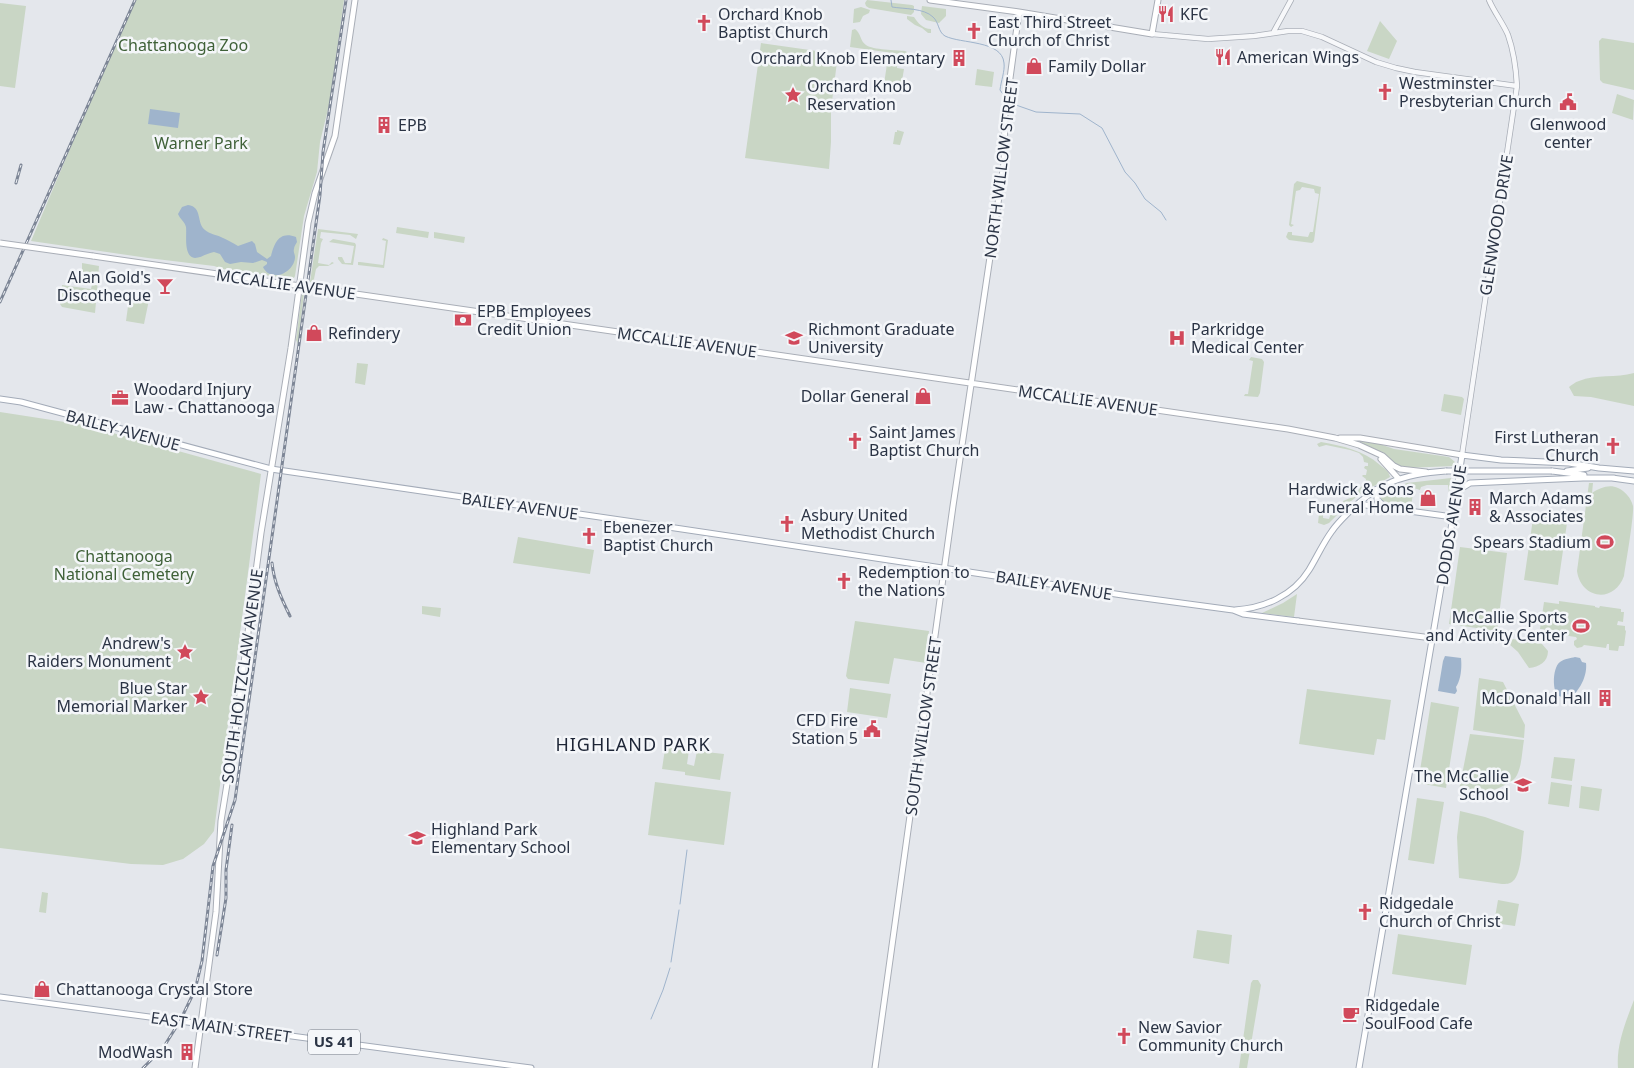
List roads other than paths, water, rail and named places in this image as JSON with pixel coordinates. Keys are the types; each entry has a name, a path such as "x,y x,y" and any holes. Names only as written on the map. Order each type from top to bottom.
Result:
{"main road":[{"name":"SOUTH HOLTZCLAW AVENUE","path":"195,1068 216,912 221,821 271,469 291,348 308,223 335,136 355,0"},
{"path":"930,0 1020,12 1152,34 1158,0"},
{"name":"NORTH WILLOW STREET","path":"972,384 1004,163 1006,115 1020,12"},
{"name":"MCCALLIE AVENUE","path":"0,243 1288,429 1335,438 1359,445 1383,456 1400,469 1429,472"},
{"name":"SOUTH WILLOW STREET","path":"875,1068 953,502 972,384"},
{"name":"BAILEY AVENUE","path":"0,399 21,402 271,469 1233,610 1243,614 1432,638"},
{"path":"1335,438 1360,438 1501,460 1569,463 1634,471"},
{"name":"MCCALLIE AVENUE","path":"1372,451 1398,478"},
{"name":"DODDS AVENUE","path":"1359,1068 1462,455"},
{"path":"1233,610 1265,605 1296,587 1310,570 1333,529 1357,504 1377,489 1398,478 1446,471 1552,471 1599,468"},
{"path":"1552,471 1634,481"},
{"path":"1457,492 1470,483 1614,478"},
{"path":"1377,489 1377,500 1384,507"},
{"path":"1357,504 1453,517"},
{"name":"EAST MAIN STREET","path":"0,997 531,1068"}],"street":[{"path":"1273,33 1291,0"},
{"name":"GLENWOOD DRIVE","path":"1462,455 1516,86 1516,67 1513,49 1507,33 1489,0"},
{"path":"1152,34 1208,39 1295,31 1312,34 1376,62 1396,68 1516,86"}],"water":[{"path":"150,109 180,113 178,128 148,124"},
{"path":"188,205 196,209 202,227 207,231 238,246 252,241 257,252 267,259 271,256 278,239 285,235 296,237 297,242 294,248 295,260 293,264 286,272 275,275 265,270 263,267 267,262 262,260 253,263 241,262 230,264 225,262 220,254 214,252 197,258 191,257 186,245 185,225 178,214 182,207"},
{"path":"1445,656 1461,658 1461,673 1455,694 1438,691"},
{"path":"1575,657 1580,658 1582,662 1586,663 1584,679 1573,696 1560,696 1554,687 1556,668 1562,661"}],"waterway":[{"path":"891,0 892,7 919,10 929,14 935,19 945,36 989,46 996,50 1002,56 1004,63 1000,90 1005,97"},
{"path":"1010,102 1036,112 1080,114 1102,128 1125,172 1145,199 1161,212 1166,220"},
{"path":"680,904 687,850"},
{"path":"671,962 679,910"},
{"path":"651,1019 670,968"}],"railway":[{"path":"0,302 135,0"},
{"path":"143,1068 163,1048 180,1021 195,990 202,961 213,866 235,800 320,195 323,152 346,0"},
{"path":"16,183 21,165"},
{"path":"272,563 278,590 290,616"},
{"path":"217,955 226,898 226,870 232,825"}],"place":[{"name":"KFC","path":"1166,14"},
{"name":"Orchard Knob Baptist Church","path":"704,23"},
{"name":"East Third Street Church of Christ","path":"974,31"},
{"name":"American Wings","path":"1223,57"},
{"name":"Orchard Knob Elementary","path":"959,58"},
{"name":"Family Dollar","path":"1034,66"},
{"name":"Westminster Presbyterian Church","path":"1385,92"},
{"name":"Orchard Knob Reservation","path":"793,95"},
{"name":"Glenwood center","path":"1568,102"},
{"name":"EPB","path":"384,125"},
{"name":"Alan Gold's Discotheque","path":"165,286"},
{"name":"EPB Employees Credit Union","path":"463,320"},
{"name":"Refindery","path":"314,333"},
{"name":"Richmont Graduate University","path":"794,338"},
{"name":"Parkridge Medical Center","path":"1177,338"},
{"name":"Dollar General","path":"923,396"},
{"name":"Woodard Injury Law - Chattanooga","path":"120,398"},
{"name":"Saint James Baptist Church","path":"855,441"},
{"name":"First Lutheran Church","path":"1613,446"},
{"name":"Hardwick & Sons Funeral Home","path":"1428,498"},
{"name":"March Adams & Associates","path":"1475,507"},
{"name":"Asbury United Methodist Church","path":"787,524"},
{"name":"Ebenezer Baptist Church","path":"589,536"},
{"name":"Spears Stadium","path":"1605,542"},
{"name":"Redemption to the Nations","path":"844,581"},
{"name":"McCallie Sports and Activity Center","path":"1581,626"},
{"name":"Andrew's Raiders Monument","path":"185,652"},
{"name":"Blue Star Memorial Marker","path":"201,697"},
{"name":"McDonald Hall","path":"1605,698"},
{"name":"CFD Fire Station 5","path":"872,729"},
{"name":"The McCallie School","path":"1523,785"},
{"name":"Highland Park Elementary School","path":"417,838"},
{"name":"Ridgedale Church of Christ","path":"1365,912"},
{"name":"Chattanooga Crystal Store","path":"42,989"},
{"name":"Ridgedale SoulFood Cafe","path":"1351,1014"},
{"name":"New Savior Community Church","path":"1124,1036"},
{"name":"ModWash","path":"187,1052"}],"district":[{"name":"HIGHLAND PARK","path":"633,745"}],"park label":[{"name":"Chattanooga Zoo","path":"183,45"},
{"name":"Warner Park","path":"201,143"},
{"name":"Chattanooga National Cemetery","path":"124,565"}]}
